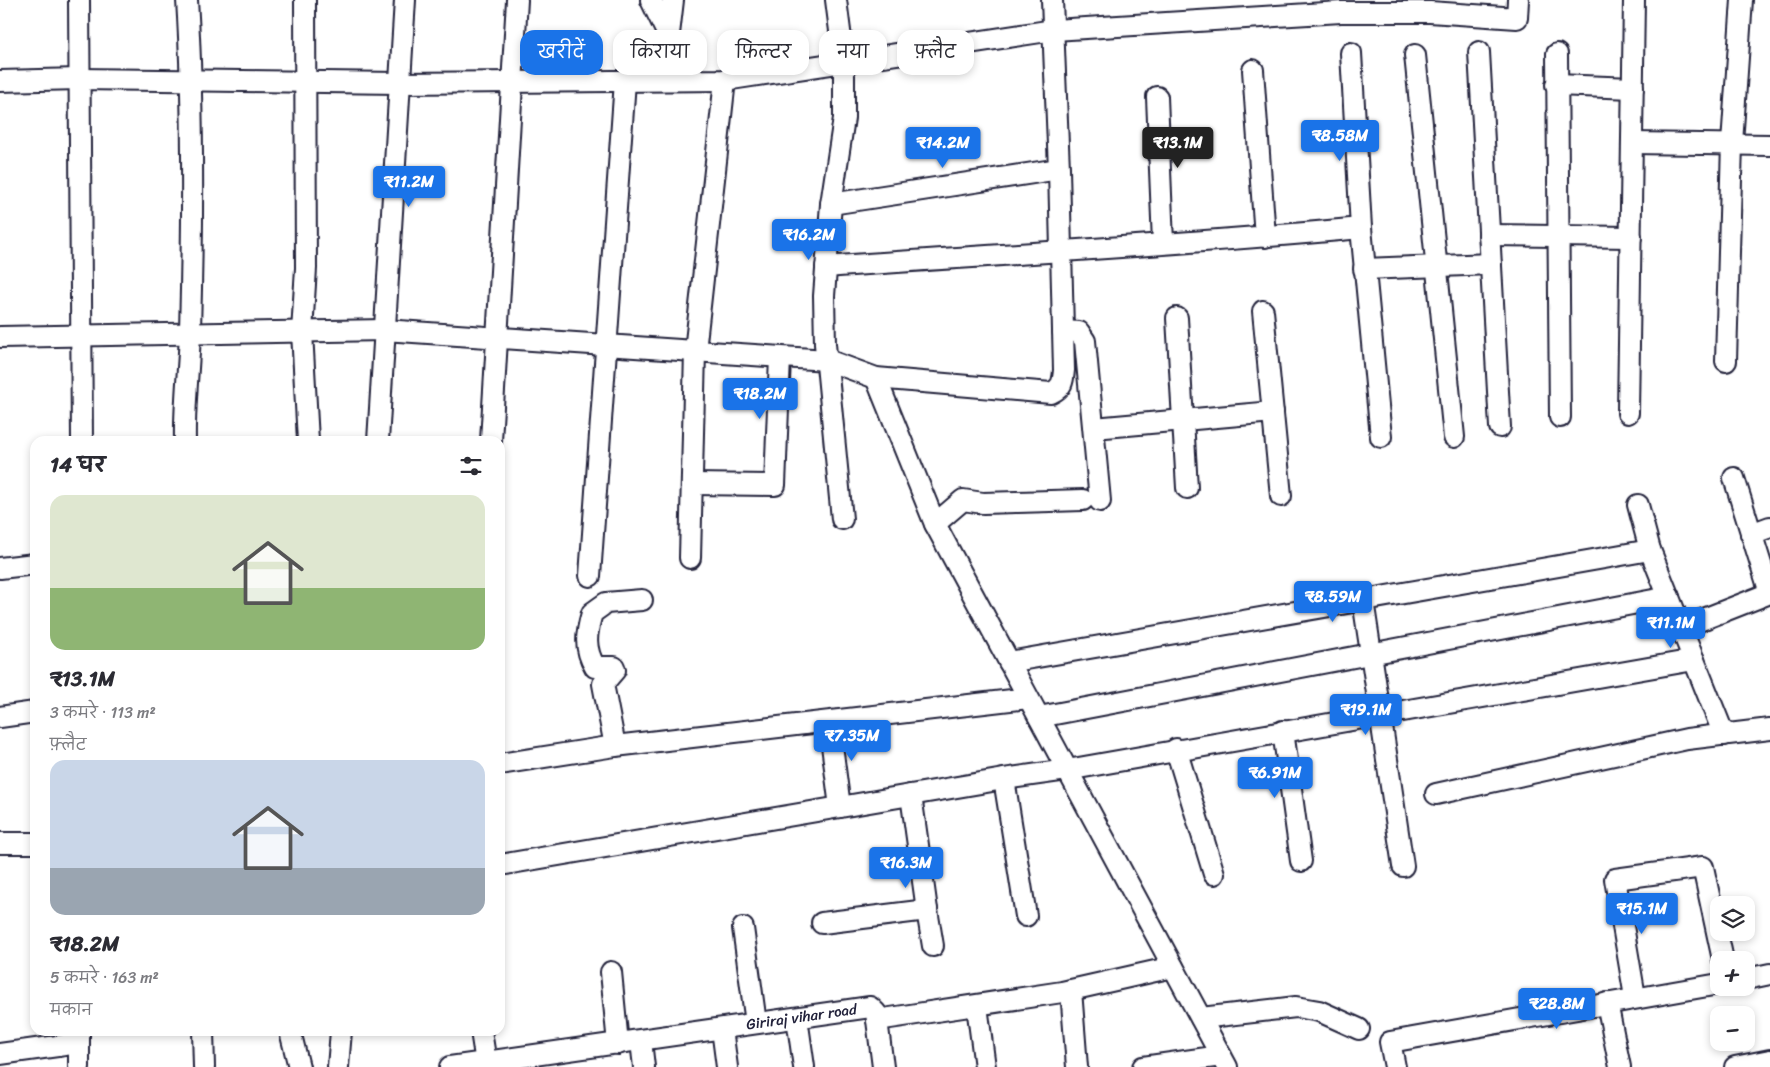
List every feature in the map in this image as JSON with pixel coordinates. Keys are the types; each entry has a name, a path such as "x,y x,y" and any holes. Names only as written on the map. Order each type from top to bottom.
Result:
{"street":[{"path":"78,0 82,436"},
{"path":"185,436 190,333 192,81 187,0"},
{"path":"305,0 306,268 302,332 308,436"},
{"path":"378,436 399,83 406,0"},
{"path":"491,436 518,0"},
{"path":"651,0 667,30"},
{"path":"669,30 673,0"},
{"path":"836,0 840,30"},
{"path":"0,337 384,330 827,360 876,378 1051,393 1058,390 1063,382 1059,169 1052,0"},
{"path":"887,55 1054,30 1341,6 1430,6 1517,18 1518,0"},
{"path":"1628,413 1634,0"},
{"path":"1726,362 1732,144 1742,0"},
{"path":"1479,52 1500,427"},
{"path":"1351,53 1364,269 1381,437"},
{"path":"1556,54 1560,417"},
{"path":"1415,55 1454,437"},
{"path":"0,81 79,78 399,83 725,80 819,66"},
{"path":"1253,70 1264,237"},
{"path":"688,75 690,80"},
{"path":"842,519 825,344 824,296 831,204 844,118 844,75"},
{"path":"690,558 695,351 725,80"},
{"path":"590,576 625,81"},
{"path":"1556,85 1633,88"},
{"path":"1157,97 1163,242"},
{"path":"1632,143 1770,145"},
{"path":"831,204 1059,169"},
{"path":"826,267 1163,242 1264,237 1361,228"},
{"path":"1489,235 1631,237"},
{"path":"1364,269 1491,264"},
{"path":"1263,311 1281,496"},
{"path":"1177,318 1187,488"},
{"path":"935,524 963,500 983,503 1092,501 1094,428 1085,341 1079,332 1063,331"},
{"path":"692,484 775,485 780,357"},
{"path":"876,378 935,524 1224,1061 1143,1067"},
{"path":"1094,428 1273,412"},
{"path":"1681,628 1770,593 1734,478"},
{"path":"1638,505 1650,550 1724,735"},
{"path":"1751,534 1770,527"},
{"path":"1009,662 1650,550"},
{"path":"0,568 30,565"},
{"path":"1039,717 1669,597"},
{"path":"615,746 604,684 616,670 614,667 596,667 588,655 585,635 592,613 606,603 642,600"},
{"path":"1363,600 1403,866"},
{"path":"505,864 1004,779 1068,770 1176,749 1694,660"},
{"path":"505,763 615,746 1028,698"},
{"path":"0,716 30,713"},
{"path":"829,722 840,807"},
{"path":"1436,794 1687,739 1770,729"},
{"path":"1283,731 1302,861"},
{"path":"1176,749 1214,874"},
{"path":"1004,779 1026,916"},
{"path":"911,795 933,946"},
{"path":"0,843 30,844"},
{"path":"1635,997 1615,879 1703,867 1720,951"},
{"path":"822,923 927,910"},
{"path":"743,928 756,1024"},
{"name":"Giriraj vihar road","path":"450,1067 486,1063 571,1059 618,1044 640,1040 870,1007 876,1013 877,1020 1071,990 1173,967"},
{"path":"611,972 618,1044"},
{"path":"1755,977 1770,974"},
{"path":"1395,1067 1390,1042 1635,997 1710,985"},
{"path":"1071,990 1077,1067"},
{"path":"1608,1003 1620,1067"},
{"path":"977,1006 985,1067"},
{"path":"1201,1018 1296,1007 1319,1011 1359,1029"},
{"path":"797,1018 804,1067"},
{"path":"877,1020 883,1067"},
{"path":"722,1029 727,1067"},
{"path":"203,1036 204,1067"},
{"path":"291,1036 299,1067"},
{"path":"338,1067 340,1036"},
{"path":"482,1036 486,1063"},
{"path":"0,1054 79,1037 79,1067"},
{"path":"640,1040 644,1067"},
{"path":"1734,1067 1770,1060"}]}
